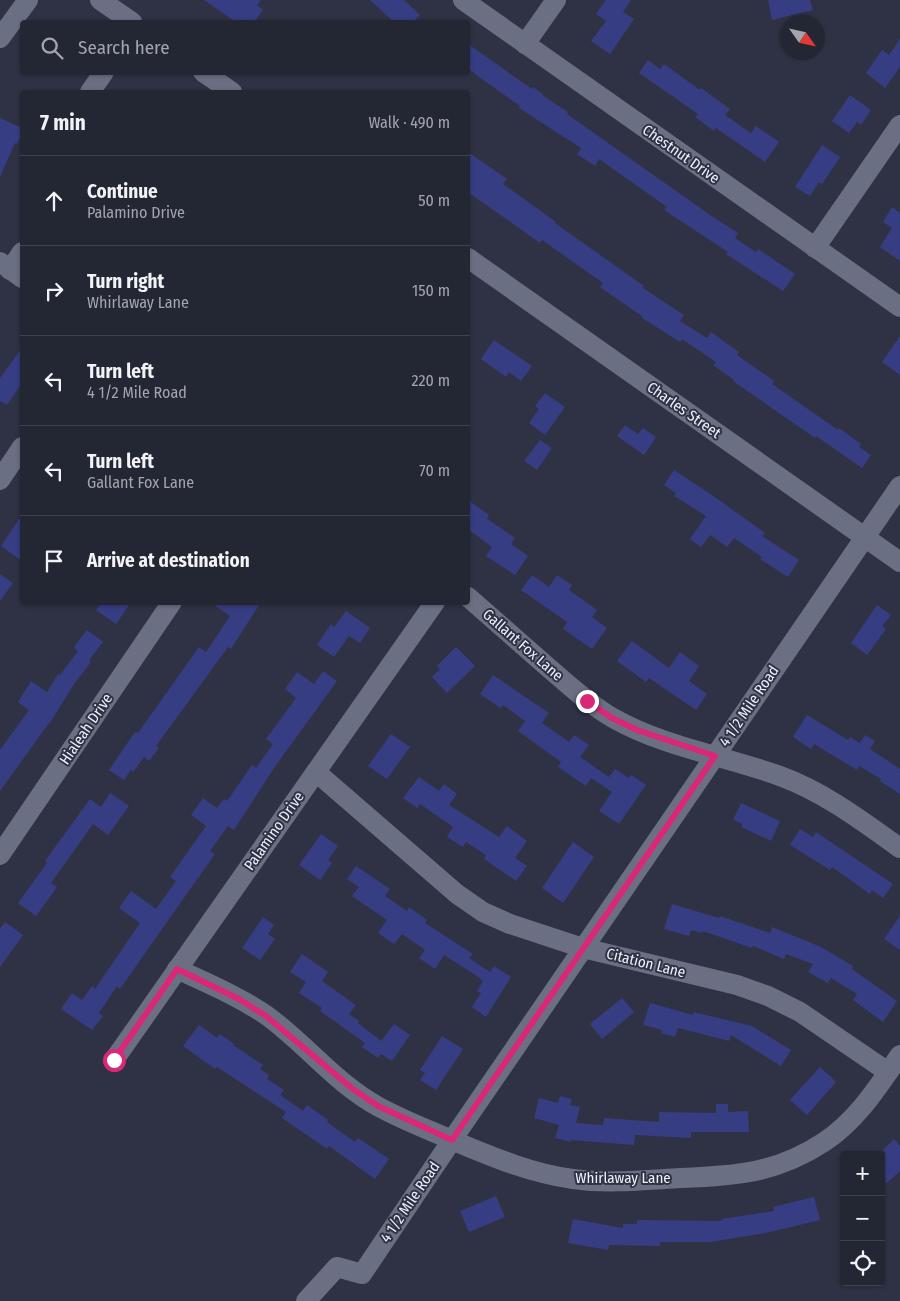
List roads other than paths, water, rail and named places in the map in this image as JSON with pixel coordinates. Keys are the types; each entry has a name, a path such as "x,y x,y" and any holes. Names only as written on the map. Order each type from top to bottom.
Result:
{"street":[{"path":"0,38 28,0"},
{"path":"100,0 129,20"},
{"name":"Chestnut Drive","path":"463,0 900,307"},
{"path":"525,44 556,0"},
{"path":"91,90 102,75"},
{"path":"208,75 229,90"},
{"path":"815,248 900,125"},
{"path":"11,270 20,255"},
{"name":"Charles Street","path":"470,259 900,562"},
{"path":"0,480 20,450"},
{"name":"4 1/2 Mile Road","path":"306,1301 336,1267 362,1274 900,486"},
{"name":"Gallant Fox Lane","path":"470,599 587,701 612,718 637,730 781,776 813,790 843,807 900,848"},
{"name":"Hialeah Drive","path":"0,855 170,605"},
{"name":"Palamino Drive","path":"114,1060 433,605"},
{"name":"Citation Lane","path":"316,772 457,894 484,912 510,924 583,948 738,985 768,996 805,1016 888,1072"},
{"name":"Whirlaway Lane","path":"177,969 239,999 266,1016 354,1090 378,1106 504,1162 538,1173 573,1179 607,1182 723,1176 748,1173 778,1165 804,1154 826,1141 848,1123 867,1102 900,1055"}]}
